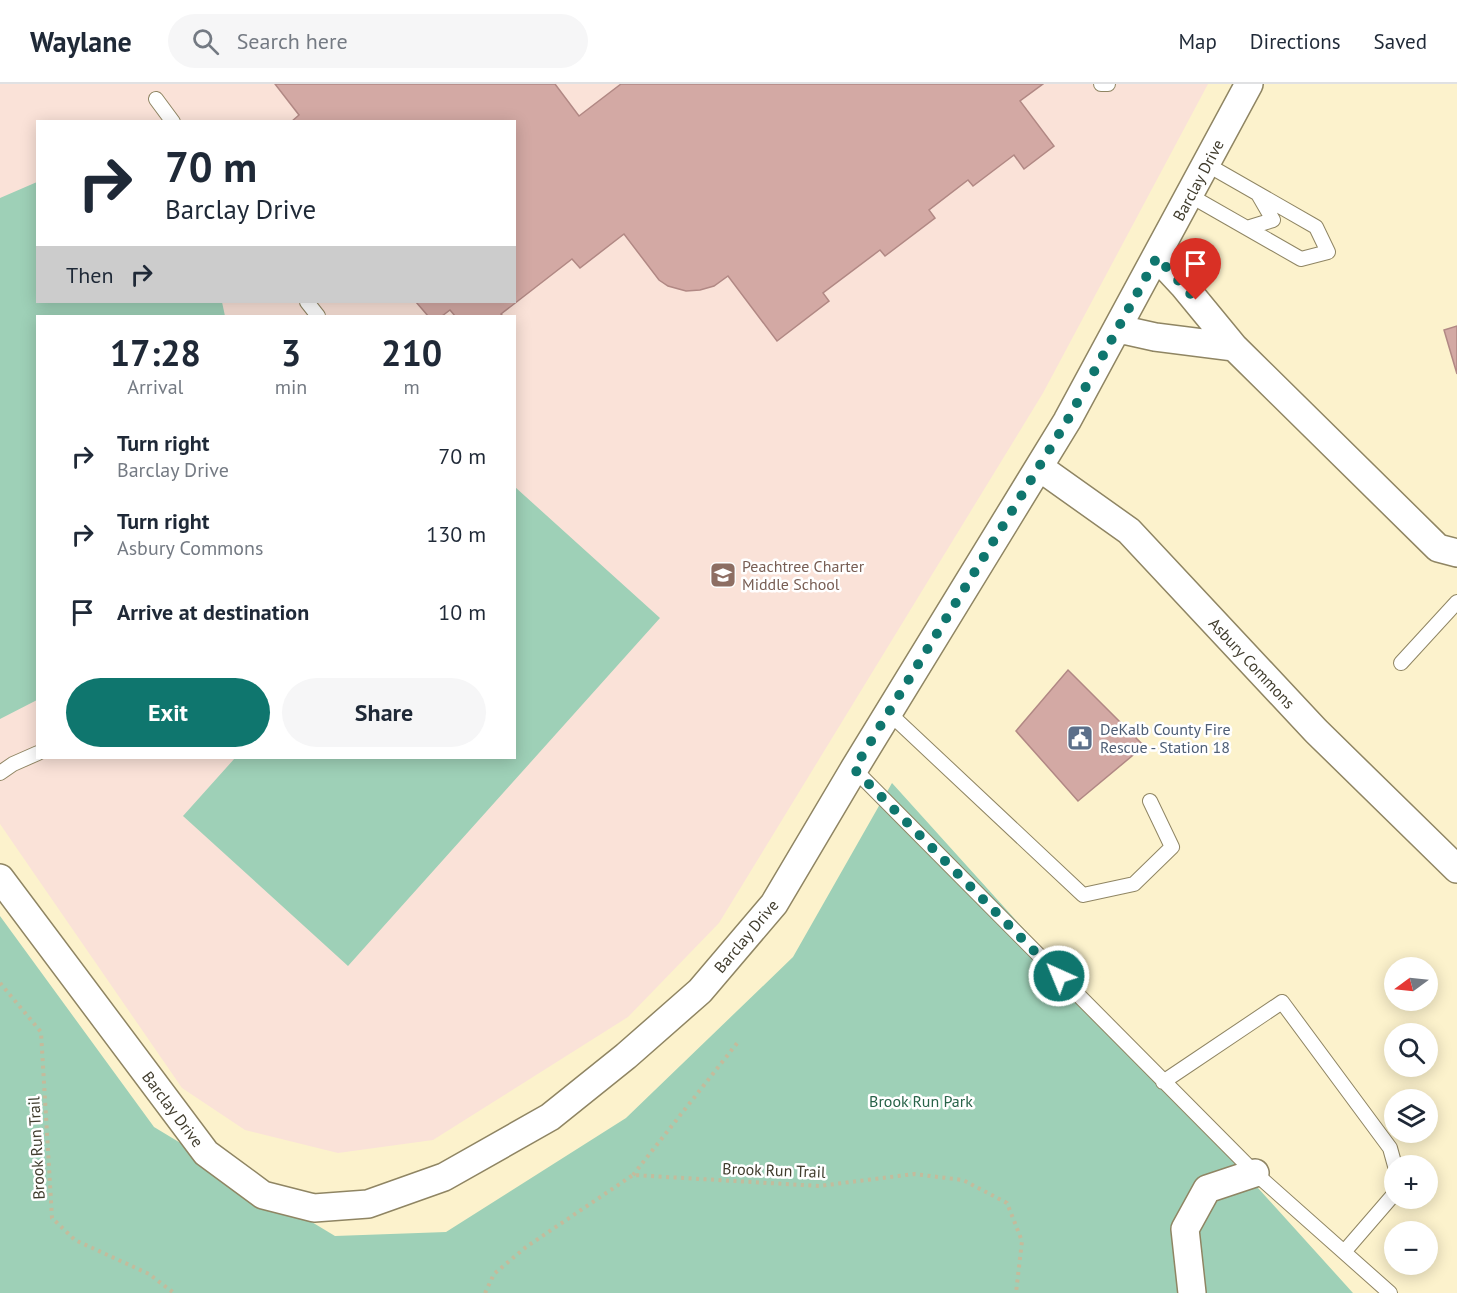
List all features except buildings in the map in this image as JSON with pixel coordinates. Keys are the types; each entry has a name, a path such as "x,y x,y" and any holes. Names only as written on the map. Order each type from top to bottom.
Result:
{"street":[{"name":"Barclay Drive","path":"0,878 206,1153 263,1195 314,1208 368,1204 444,1177 550,1117 626,1056 700,991 774,904 888,712 1039,467 1119,329 1249,84"},
{"path":"1157,257 1234,347 1438,548 1457,553"},
{"path":"1119,329 1155,338 1234,347"},
{"name":"Asbury Commons","path":"1039,467 1129,531 1316,731 1457,869"},
{"path":"1192,1293 1185,1229 1207,1189 1255,1173"}],"lane":[{"path":"1101,84 1108,84"},
{"path":"156,99 172,120"},
{"path":"1189,195 1302,259 1328,252 1316,227 1206,164"},
{"path":"1247,228 1273,220 1258,194"},
{"path":"308,303 317,315"},
{"path":"1401,663 1457,602"},
{"path":"888,712 1083,895 1134,885 1172,847 1150,801"},
{"path":"0,773 36,754"},
{"path":"854,769 1255,1173 1390,1293"},
{"path":"1163,1082 1282,1002 1390,1148 1392,1155"},
{"path":"1344,1252 1384,1206"}],"path":[{"name":"Brook Run Trail","path":"0,983 41,1032 52,1218 75,1240 149,1274 174,1293"},
{"path":"485,1293 494,1274 526,1247 633,1175 738,1042"},
{"name":"Brook Run Trail","path":"633,1175 819,1186 914,1174 963,1180 1007,1203 1022,1241 1016,1293"}],"shaded area":[{"name":"Peachtree Charter Middle School","path":"0,84 1208,84 1043,393 719,923 628,1017 433,1140 338,1153 245,1130 182,1088 0,824"}],"green space":[{"path":"36,182 36,303 222,303 225,315 36,315 36,701 0,719 0,198"},
{"path":"516,488 660,618 348,966 183,816 234,759 516,759"},
{"name":"Brook Run Park","path":"892,783 1353,1293 0,1293 0,916 154,1127 335,1236 446,1232 626,1118 793,957"}],"place":[{"name":"Peachtree Charter Middle School","path":"723,575"},
{"name":"DeKalb County Fire Rescue - Station 18","path":"1080,738"}],"route":[{"path":"1059,976 854,769 1067,421 1157,257 1196,300"}]}
